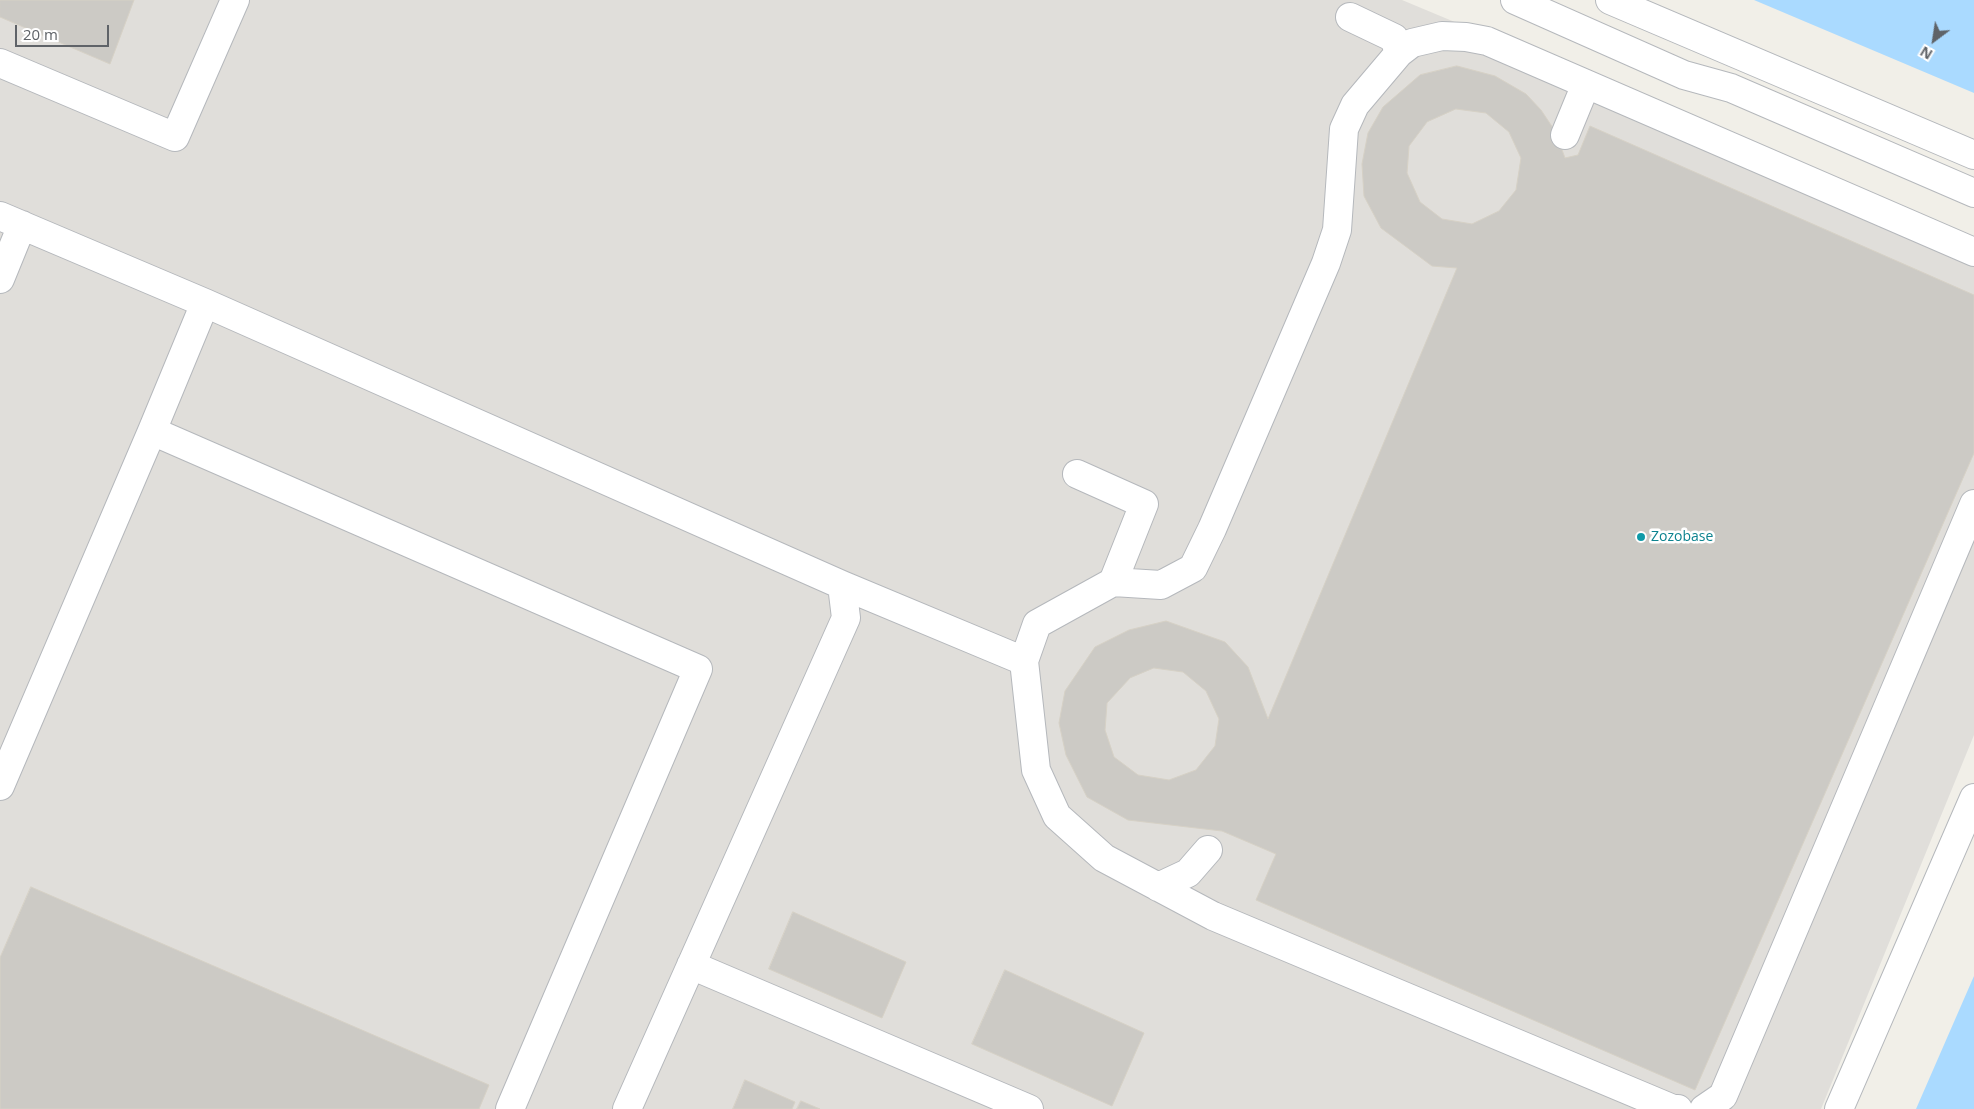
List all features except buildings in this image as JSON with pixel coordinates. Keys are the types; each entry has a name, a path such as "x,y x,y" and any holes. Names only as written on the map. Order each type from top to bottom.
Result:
{"street":[{"path":"0,63 175,137 235,0"},
{"path":"1515,0 1684,75 1731,88 1974,193"},
{"path":"1610,0 1974,155"},
{"path":"1350,17 1394,38 1399,54"},
{"path":"1678,1109 1673,1109 1213,916 1104,858 1058,816 1036,770 1024,660 1037,624 1113,582 1161,585 1192,568 1212,529 1326,263 1337,230 1344,129 1355,105 1399,54 1412,43 1442,36 1466,37 1487,41 1974,252"},
{"path":"1565,135 1586,84"},
{"path":"0,279 11,221 205,303 842,585 1024,660"},
{"path":"0,786 205,303"},
{"path":"152,431 698,669 510,1109"},
{"path":"1077,474 1144,504 1113,582"},
{"path":"1704,1109 1723,1096 1974,504"},
{"path":"627,1109 846,618 842,585"},
{"path":"1839,1109 1974,798"},
{"path":"1158,887 1188,873 1208,850"},
{"path":"691,965 1029,1109"}],"shaded area":[{"path":"0,0 1402,0 1974,239 1974,735 1821,1109 0,1109"}],"water":[{"path":"1754,0 1974,0 1974,93"},
{"path":"1974,976 1974,1109 1916,1109"}],"place":[{"name":"Zozobase","path":"1641,537"}]}
